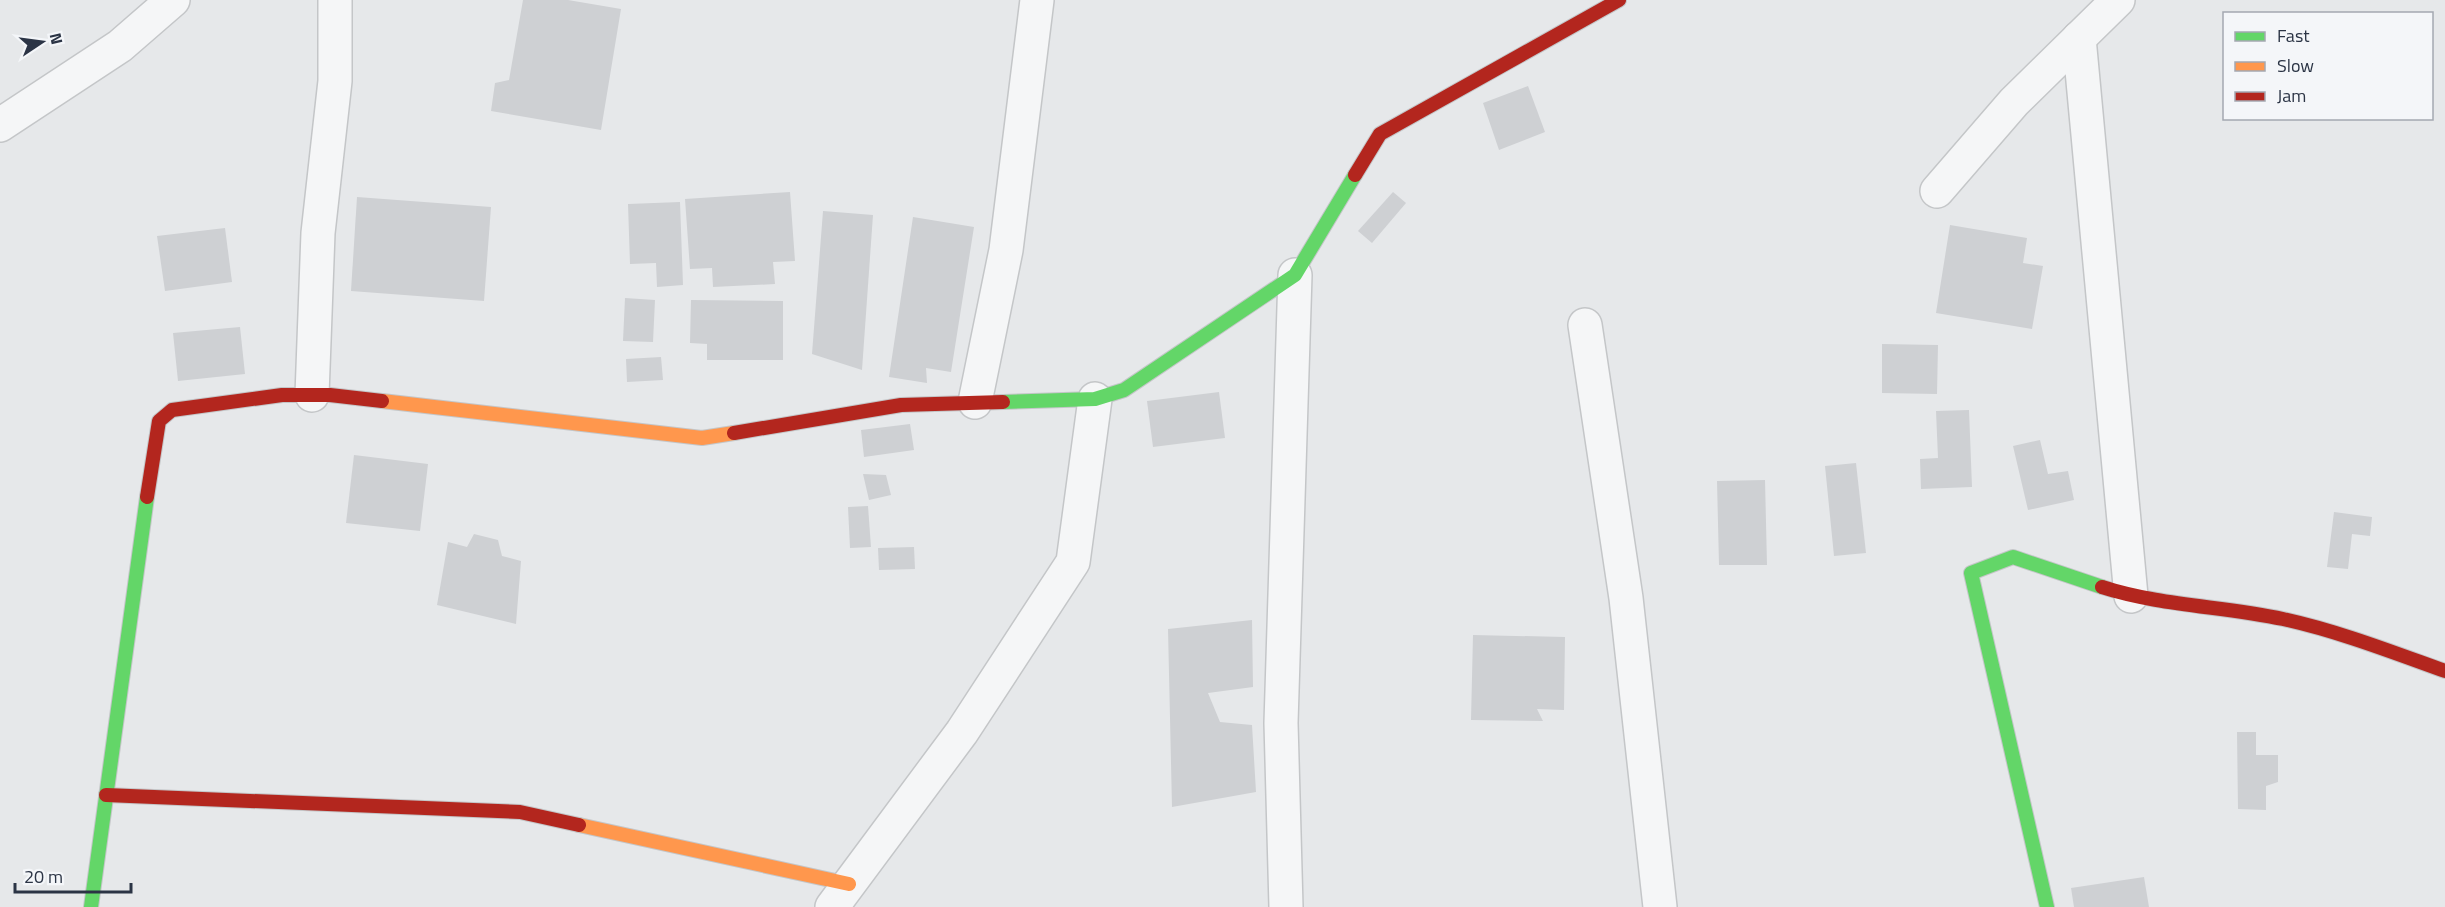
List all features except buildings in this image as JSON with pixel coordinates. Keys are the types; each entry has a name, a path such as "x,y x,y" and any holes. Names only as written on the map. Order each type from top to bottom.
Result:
{"street":[{"path":"0,124 120,45 173,0"},
{"path":"312,395 318,233 335,81 335,0"},
{"path":"975,402 1006,250 1036,0"},
{"path":"91,907 159,421 172,410 282,395 330,395 702,438 901,405 1095,399 1124,390 1295,275 1380,134 1619,0"},
{"path":"1937,191 2014,102 2118,0"},
{"path":"2079,38 2131,596"},
{"path":"1286,907 1281,723 1295,275"},
{"path":"1585,325 1626,598 1660,907"},
{"path":"106,795 520,812 840,895 962,732 1073,562 1095,399"},
{"path":"2047,907 1971,573 2013,557 2131,596 2283,619 2343,635 2445,671"}],"traffic: fast":[{"path":"1003,402 1095,399 1124,390 1295,275 1355,175"},
{"path":"91,907 147,497"},
{"path":"2047,907 1971,573 2013,557 2102,587"}],"traffic: slow":[{"path":"382,401 702,438 734,433"},
{"path":"579,825 849,884"}],"traffic: jam":[{"path":"1355,175 1380,134 1619,0"},
{"path":"147,497 159,421 172,410 282,395 330,395 382,401"},
{"path":"734,433 901,405 1003,402"},
{"path":"2102,587 2147,598 2304,624 2365,642 2445,671"},
{"path":"106,795 520,812 579,825"}]}
